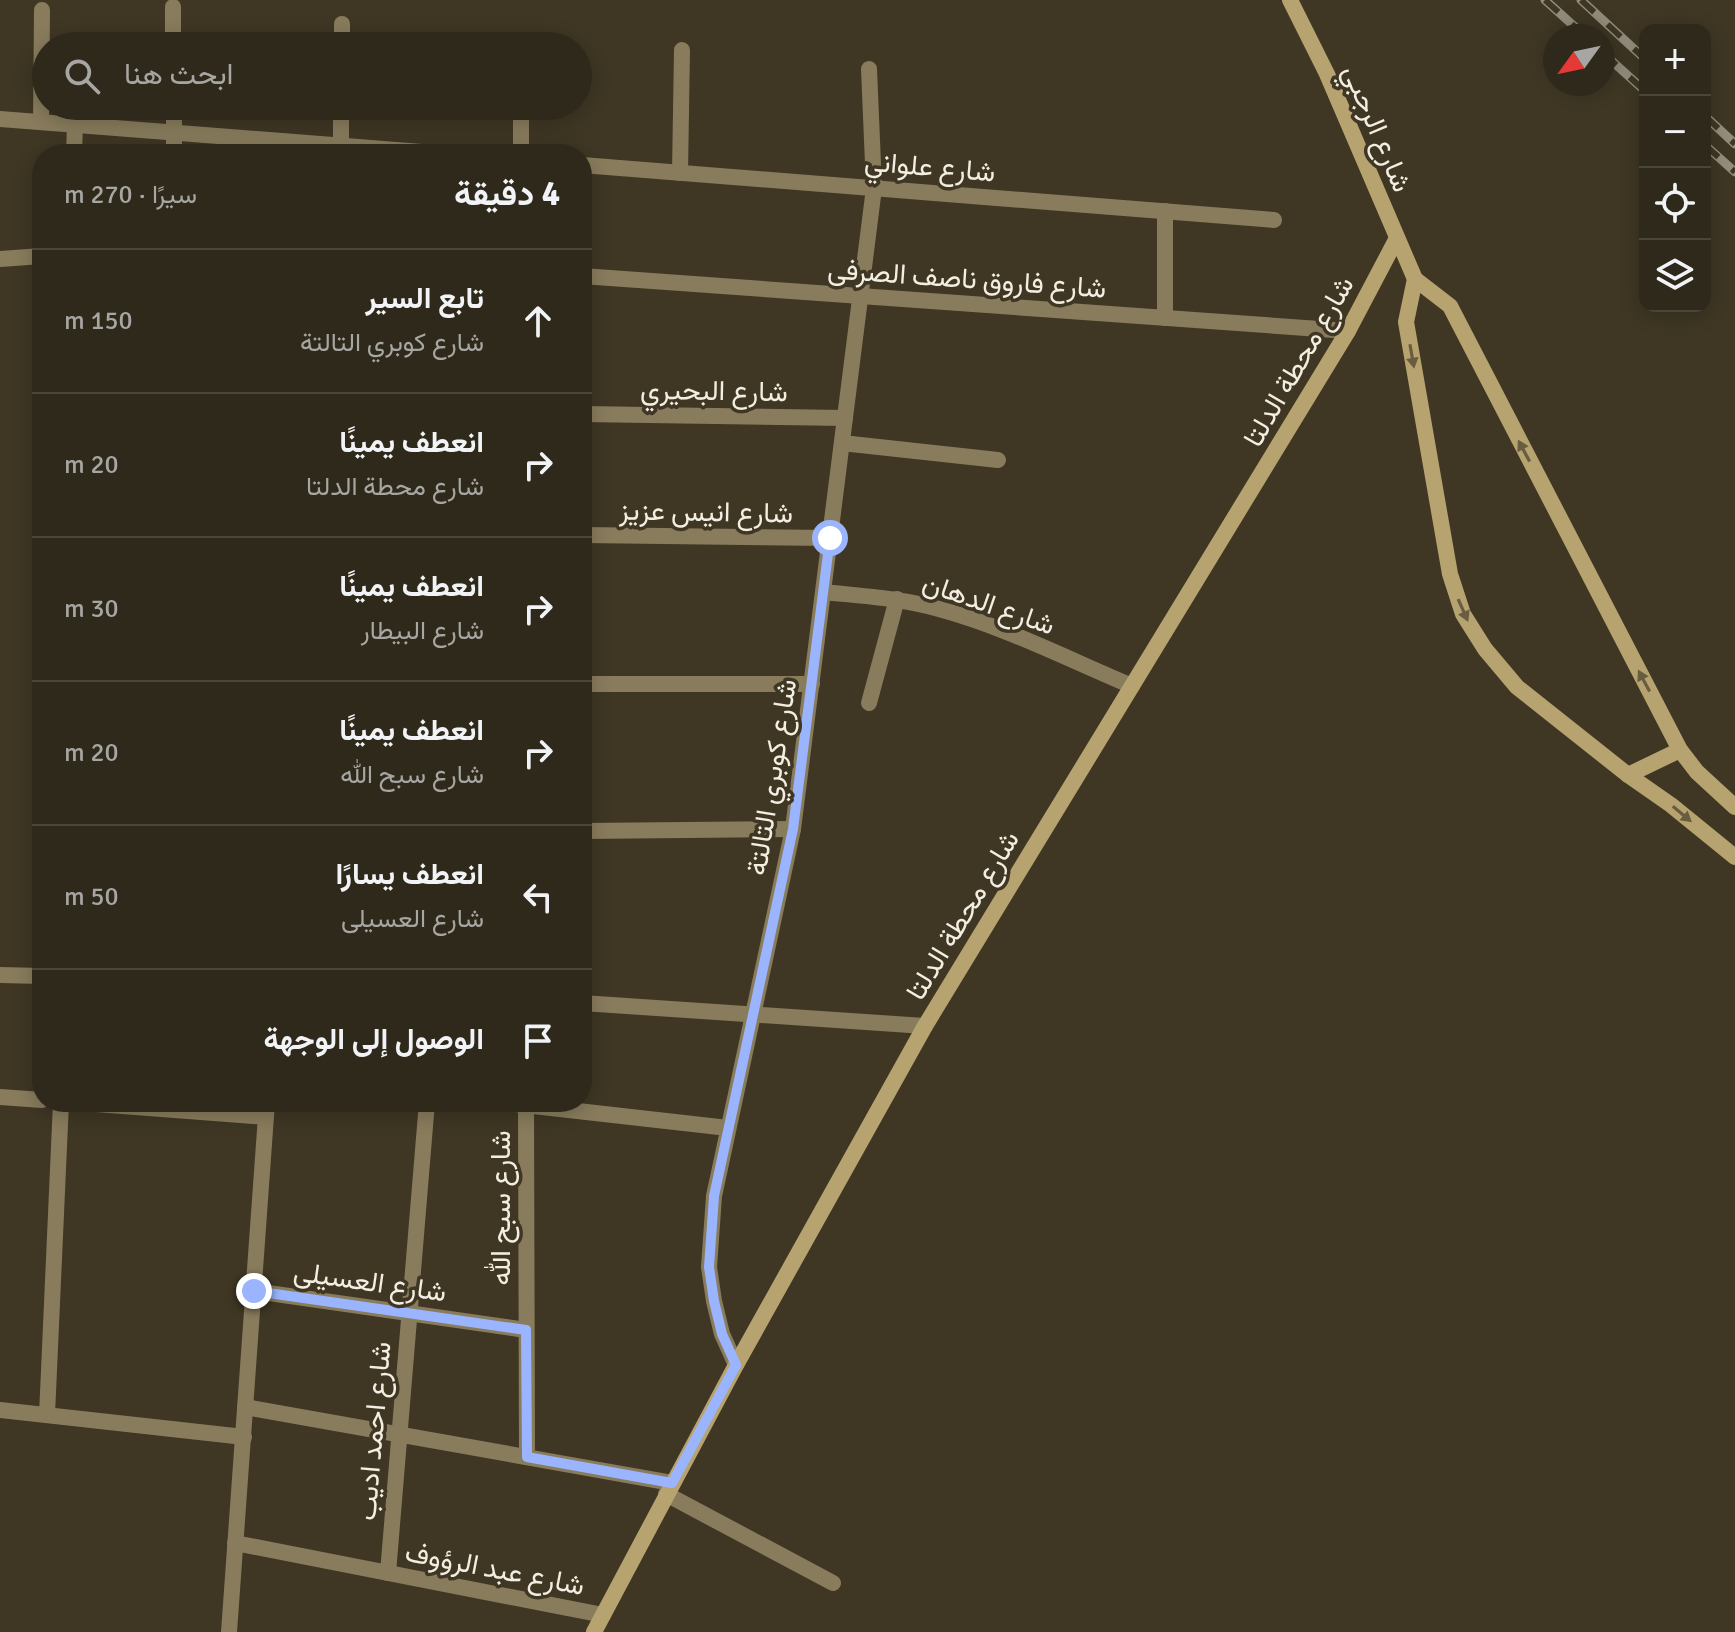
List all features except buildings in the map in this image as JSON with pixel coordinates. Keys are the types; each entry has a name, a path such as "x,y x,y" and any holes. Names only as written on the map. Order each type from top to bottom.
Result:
{"main road":[{"name":"شارع الرجبي","path":"1290,0 1327,74 1415,279"},
{"name":"شارع محطة الدلتا","path":"594,1632 736,1365 925,1026 1348,331 1397,238"},
{"path":"1735,807 1697,772 1680,750 1450,306 1415,279 1406,322 1450,574 1463,614 1485,649 1517,687 1735,857"},
{"path":"1628,775 1680,750"}],"street":[{"path":"173,7 173,32"},
{"path":"42,10 42,32"},
{"path":"342,24 342,32"},
{"path":"680,173 682,50"},
{"name":"شارع كوبري التالتة","path":"736,1365 722,1334 709,1267 714,1196 793,829 874,188 869,69"},
{"path":"0,119 328,144"},
{"path":"174,120 174,144"},
{"path":"341,120 341,144"},
{"path":"521,120 521,144"},
{"path":"74,144 75,124"},
{"name":"شارع علواني","path":"592,166 1274,220"},
{"path":"1165,211 1165,318"},
{"path":"0,259 32,257"},
{"name":"شارع فاروق ناصف الصرفى","path":"592,277 1348,331"},
{"name":"شارع البحيري","path":"592,414 845,418"},
{"path":"842,443 998,460"},
{"name":"شارع انيس عزيز","path":"592,535 830,538"},
{"name":"شارع الدهان","path":"824,592 897,599 938,608 977,620 1132,686"},
{"path":"869,703 897,599"},
{"path":"592,684 812,684"},
{"path":"592,831 793,829"},
{"path":"0,975 32,976"},
{"path":"592,1004 925,1026"},
{"path":"0,1097 32,1099"},
{"path":"47,1415 61,1112"},
{"path":"229,1632 266,1112"},
{"name":"شارع احمد اديب","path":"388,1573 426,1112"},
{"name":"شارع سبح الله","path":"526,1112 527,1457"},
{"path":"592,1112 728,1128"},
{"name":"شارع العسيلى","path":"254,1291 526,1330"},
{"path":"245,1407 527,1457 669,1489 833,1583"},
{"path":"0,1410 244,1437"},
{"name":"شارع عبد الرؤوف","path":"235,1543 603,1615"}],"railway":[{"path":"1545,0 1572,24"},
{"path":"1581,0 1639,53"},
{"path":"1615,64 1639,86"},
{"path":"1711,122 1735,144"},
{"path":"1711,150 1735,172"}],"route":[{"path":"254,1291 526,1330 527,1457 672,1483 736,1365 722,1334 709,1267 714,1196 793,829 830,538"}]}
